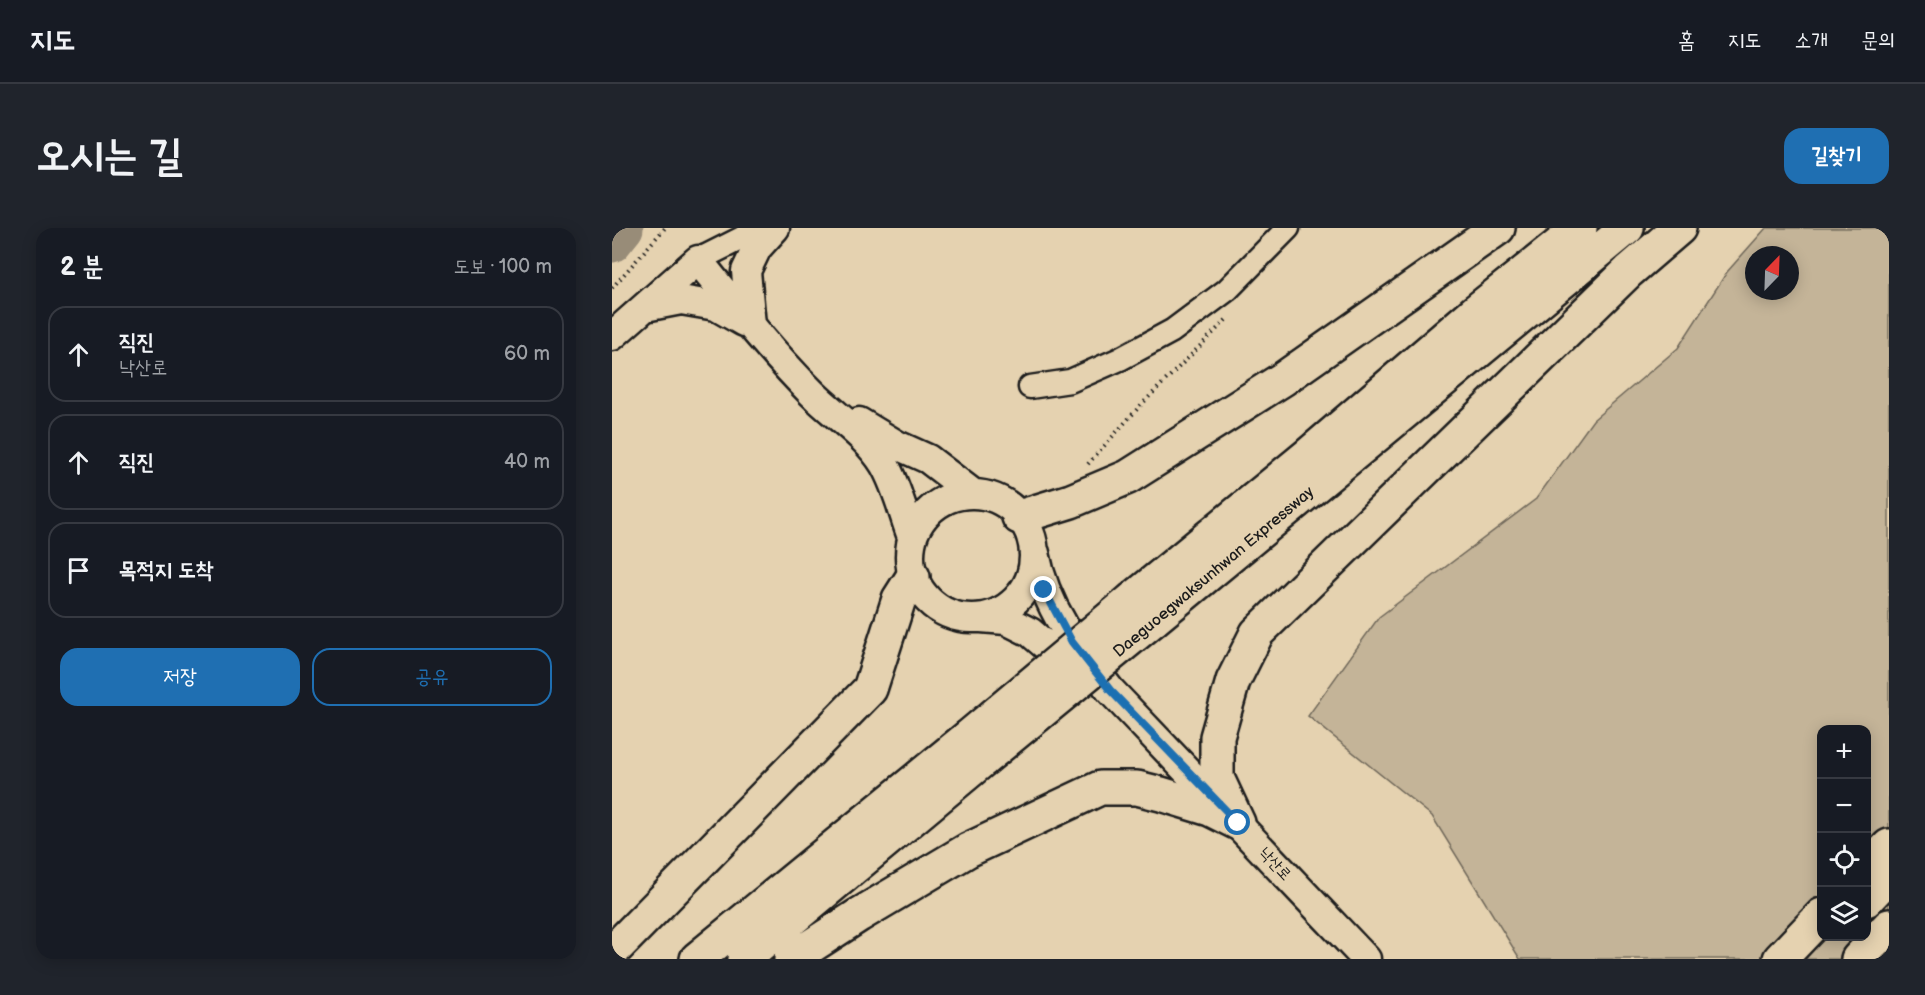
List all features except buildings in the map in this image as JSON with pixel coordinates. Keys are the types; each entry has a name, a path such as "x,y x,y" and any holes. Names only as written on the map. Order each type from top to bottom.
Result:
{"highway":[{"path":"1019,517 1075,499 1128,477 1283,379 1498,228"},
{"name":"Daeguoegwaksunhwan Expressway","path":"1143,610 1307,456 1476,311 1580,228"},
{"name":"Daeguoegwaksunhwan Expressway","path":"744,959 976,749 1143,610 1628,228"},
{"path":"1238,823 1217,778 1217,737 1233,681 1257,633 1629,271 1678,228"},
{"path":"612,952 870,689 899,599 913,577"},
{"name":"Daeguoegwaksunhwan Expressway","path":"696,959 976,749"},
{"path":"791,959 859,915 968,850 1100,788 1137,788 1161,794 1210,809 1238,823"},
{"path":"1871,864 1889,846"},
{"path":"1871,895 1889,876"},
{"path":"1780,959 1817,919"},
{"path":"1858,959 1889,926"},
{"path":"1810,959 1827,941"}],"main road":[{"path":"751,325 746,271 757,248 775,228"},
{"path":"612,336 698,260 811,393 869,445 883,462 912,537"},
{"path":"643,308 681,300 716,306 751,325"},
{"path":"811,393 897,445 928,459 971,492"},
{"path":"971,492 991,495 1026,523 1033,538 1044,590 1072,642 1110,690 1058,656 1030,632 1006,620 960,617 940,609 924,595 913,577 909,557 912,537 920,519 934,505 951,496 971,492"},
{"path":"981,618 1002,611 1019,598 1030,580 1035,553"},
{"name":"낙산로","path":"1110,690 1366,959"}],"street":[{"path":"698,260 762,228"},
{"path":"1030,387 1070,381 1120,359 1172,331 1227,290 1288,228"}],"path":[{"path":"612,288 665,228"},
{"path":"1075,499 1075,479 1139,407 1230,317"}],"shaded area":[{"path":"1766,228 1889,228 1889,959 1520,959 1432,816 1308,716 1379,617 1536,499 1593,420 1678,348 1727,272 1745,252 1745,300 1799,300 1799,246 1750,246"}],"waterway":[{"path":"612,243 624,228"}],"route":[{"path":"1044,590 1072,642 1110,690 1238,823"}]}
